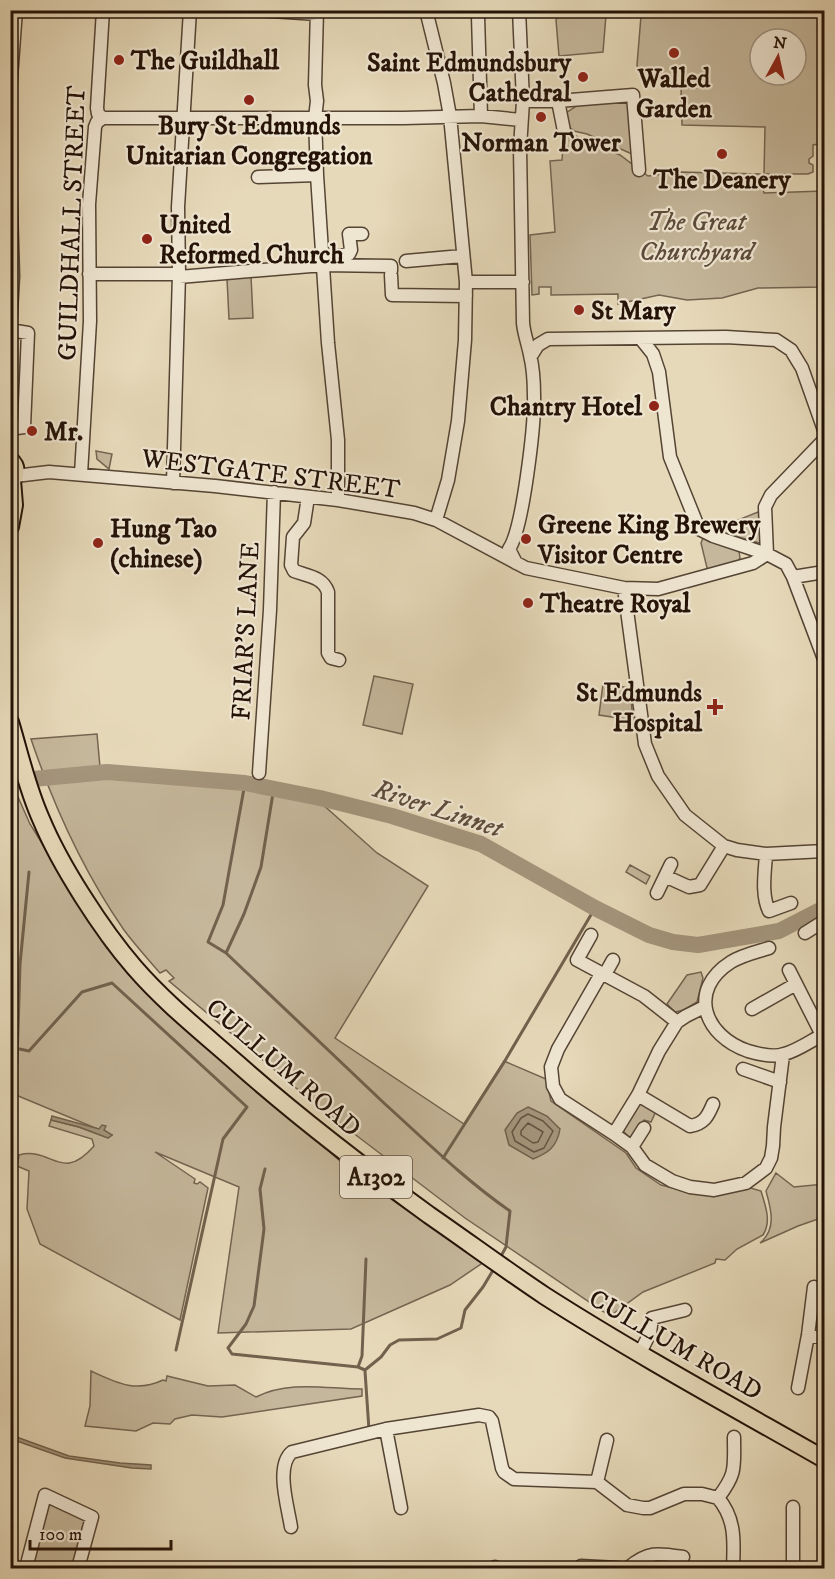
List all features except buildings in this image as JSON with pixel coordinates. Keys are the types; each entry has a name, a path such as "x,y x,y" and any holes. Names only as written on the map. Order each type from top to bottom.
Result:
{"main road":[{"path":"10,527 14,505 12,468"},
{"name":"CULLUM ROAD","path":"10,722 28,787 41,820 78,887 134,967 164,998 297,1116 359,1164 498,1264 640,1353 825,1459"}],"street":[{"name":"GUILDHALL STREET","path":"81,474 90,321 89,204 95,127 103,118 98,114 97,108 103,10"},
{"path":"173,483 179,276 178,207 190,10"},
{"path":"256,10 318,12 315,85 317,175 338,440 338,500"},
{"path":"426,10 442,72 450,116 466,282 465,340 458,421 448,480 436,520"},
{"path":"516,563 509,549 518,527 533,425 534,396 531,357 523,323 520,120 523,101 519,10"},
{"path":"478,16 481,116"},
{"path":"10,93 14,17"},
{"path":"528,101 633,95 639,170"},
{"path":"558,101 564,131"},
{"path":"103,118 481,116 520,120"},
{"path":"10,175 11,324 28,333 24,427 10,429"},
{"path":"258,177 317,175"},
{"path":"89,274 179,276 323,261 349,254 351,250 349,234 362,234"},
{"path":"406,261 462,256"},
{"path":"323,261 391,266 392,295 465,296"},
{"path":"466,282 523,282"},
{"path":"523,323 534,336 544,340 628,337 641,339 726,337 776,340 791,350 802,368 821,409 825,430"},
{"path":"641,339 653,354 659,372 670,457 699,529 767,554 786,564 825,659"},
{"path":"531,357 534,350 544,340"},
{"path":"767,554 765,507 771,495 825,440"},
{"name":"WESTGATE STREET","path":"12,468 274,492 414,513 436,520 526,568 624,588 658,589 753,563 767,554"},
{"name":"FRIAR'S LANE","path":"260,773 270,609 274,492"},
{"path":"308,497 307,516 293,537 291,565 294,571 319,579 326,585 328,653 331,658 339,660"},
{"name":"WESTGATE STREET","path":"487,549 502,552 509,549"},
{"path":"751,549 753,563"},
{"path":"793,577 825,572"},
{"path":"624,588 645,744 658,776 685,815 724,846 766,854 825,851"},
{"path":"667,877 689,887 700,885 724,846"},
{"path":"766,854 764,894 769,911 791,903"},
{"path":"657,893 667,877 671,864"},
{"path":"805,933 825,921"},
{"path":"591,935 578,960 644,996 677,1022"},
{"path":"770,948 744,955 730,963 717,974 707,988 704,1007 716,1031 733,1046 759,1054 783,1055 823,1034 789,970"},
{"path":"613,960 558,1049 551,1067 553,1086 560,1099 632,1147 645,1165 672,1181 690,1187 714,1190 746,1184 766,1168 771,1158 783,1055"},
{"path":"752,1009 796,984"},
{"path":"614,1134 677,1022 704,1007"},
{"path":"743,1069 780,1082"},
{"path":"638,1095 690,1126 699,1125 706,1119 713,1104"},
{"path":"632,1147 644,1128"},
{"path":"798,1388 814,1287"},
{"path":"640,1353 650,1332 652,1318 686,1310"},
{"path":"808,1335 825,1338"},
{"path":"291,1527 282,1471 284,1461 289,1454 296,1450 386,1429 484,1415 492,1421 502,1468 508,1476 514,1479 597,1482 619,1501 633,1507 650,1508 684,1494 702,1494 717,1498 725,1506 732,1522 733,1569"},
{"path":"386,1429 400,1508"},
{"path":"717,1498 731,1481 734,1468 734,1437"},
{"path":"597,1482 608,1440"},
{"path":"26,1569 41,1493 97,1519 78,1569"},
{"path":"793,1507 793,1569"},
{"path":"581,1566 619,1569 628,1568 643,1557 657,1554 683,1557"}],"green space":[{"path":"637,11 824,11 824,143 813,145 813,156 809,159 809,163 813,165 813,172 764,174 765,127 682,125 681,88 696,88 696,76 643,76 639,73 637,65 641,16 636,15"},
{"path":"561,14 606,15 603,52 559,56 556,20"},
{"path":"630,100 632,154 587,134 574,131 567,125 566,113 581,103"},
{"name":"The Great Churchyard","path":"564,131 620,155 648,176 679,172 760,174 764,193 824,191 824,287 758,288 722,298 687,300 659,295 618,304 618,294 551,295 551,287 539,287 539,294 532,295 530,235 555,232 550,161 562,160"},
{"path":"251,276 253,318 229,319 227,279"},
{"path":"96,451 112,454 109,469 97,459"},
{"path":"761,512 763,544 713,530"},
{"path":"703,538 739,551 740,558 737,563 708,572 701,543"},
{"path":"374,676 413,684 402,734 363,725"},
{"path":"603,684 630,688 633,720 599,715"},
{"path":"97,734 101,778 159,780 253,790 321,803 377,853 428,886 335,1038 464,1124 504,1061 546,1079 551,1101 626,1153 636,1168 661,1185 699,1194 744,1186 761,1191 767,1219 763,1235 737,1249 725,1260 716,1259 715,1263 643,1292 610,1316 465,1218 315,1104 169,981 174,978 166,970 160,973 128,936 95,885 71,838 49,789 31,739"},
{"path":"10,779 30,824 106,947 129,975 357,1176 484,1262 450,1285 351,1329 218,1333 239,1187 155,1152 195,1179 194,1183 200,1182 208,1188 180,1320 40,1244 27,1209 29,1171 17,1166 19,1155 40,1155 64,1163 73,1162 83,1157 94,1146 92,1139 49,1126 51,1120 108,1138 112,1135 11,1093"},
{"path":"819,858 824,858 824,905 820,907"},
{"path":"630,865 650,876 646,884 626,872"},
{"path":"701,972 703,978 697,1002 684,1010 675,1012 667,1004 687,975"},
{"path":"642,1103 656,1111 651,1122 644,1120 631,1139 624,1132 623,1126 635,1105"},
{"path":"776,1173 794,1187 824,1184 824,1217 760,1243 769,1232 771,1225 771,1212 766,1191"},
{"path":"817,1292 824,1294 824,1304 818,1298"},
{"path":"824,1304 824,1332 812,1324 815,1313 823,1309"},
{"path":"91,1371 118,1383 135,1386 166,1381 167,1376 208,1386 235,1385 256,1397 295,1387 362,1389 362,1396 222,1417 192,1415 175,1419 170,1424 153,1423 136,1431 85,1426 90,1406"},
{"path":"54,1504 86,1520 74,1568 29,1568 47,1509 49,1505"}],"water":[{"path":"528,1107 547,1116 560,1129 557,1140 551,1148 533,1159 509,1145 505,1130 517,1113"},
{"path":"52,1116 99,1129 102,1125 106,1126 104,1130 112,1135 108,1138 51,1120"},
{"path":"11,1435 69,1456 151,1465 151,1469 65,1458 11,1439"}],"waterway":[{"name":"River Linnet","path":"10,778 33,779 107,772 245,783 320,798 392,816 481,844 595,908 649,935 673,942 698,945 779,931 824,908"},
{"path":"245,783 223,905 208,942 226,953 446,1160 510,1211 506,1247 500,1258"},
{"path":"226,953 244,914 261,867 274,787"},
{"path":"10,1074 17,1062 20,964 29,872"},
{"path":"443,1158 503,1064 595,908"},
{"path":"10,1047 29,1051 82,992 112,983 247,1107 223,1139 176,1350"},
{"path":"265,1169 260,1189 264,1229 254,1306 246,1324 228,1348 232,1354 358,1367 365,1370 381,1357 390,1345 399,1340 437,1339 461,1328 465,1310 495,1267"},
{"path":"358,1367 362,1356 366,1259"},
{"path":"365,1371 369,1430"}],"place":[{"name":"Walled Garden","path":"674,53"},
{"name":"The Guildhall","path":"119,60"},
{"name":"Saint Edmundsbury Cathedral","path":"583,77"},
{"name":"Bury St Edmunds Unitarian Congregation","path":"249,100"},
{"name":"Norman Tower","path":"541,117"},
{"name":"The Deanery","path":"722,154"},
{"name":"United Reformed Church","path":"147,239"},
{"name":"St Mary","path":"579,310"},
{"name":"Chantry Hotel","path":"654,406"},
{"name":"Mr.","path":"32,431"},
{"name":"Greene King Brewery Visitor Centre","path":"526,539"},
{"name":"Hung Tao (chinese)","path":"98,543"},
{"name":"Theatre Royal","path":"528,603"},
{"name":"St Edmunds Hospital","path":"715,707"}]}
